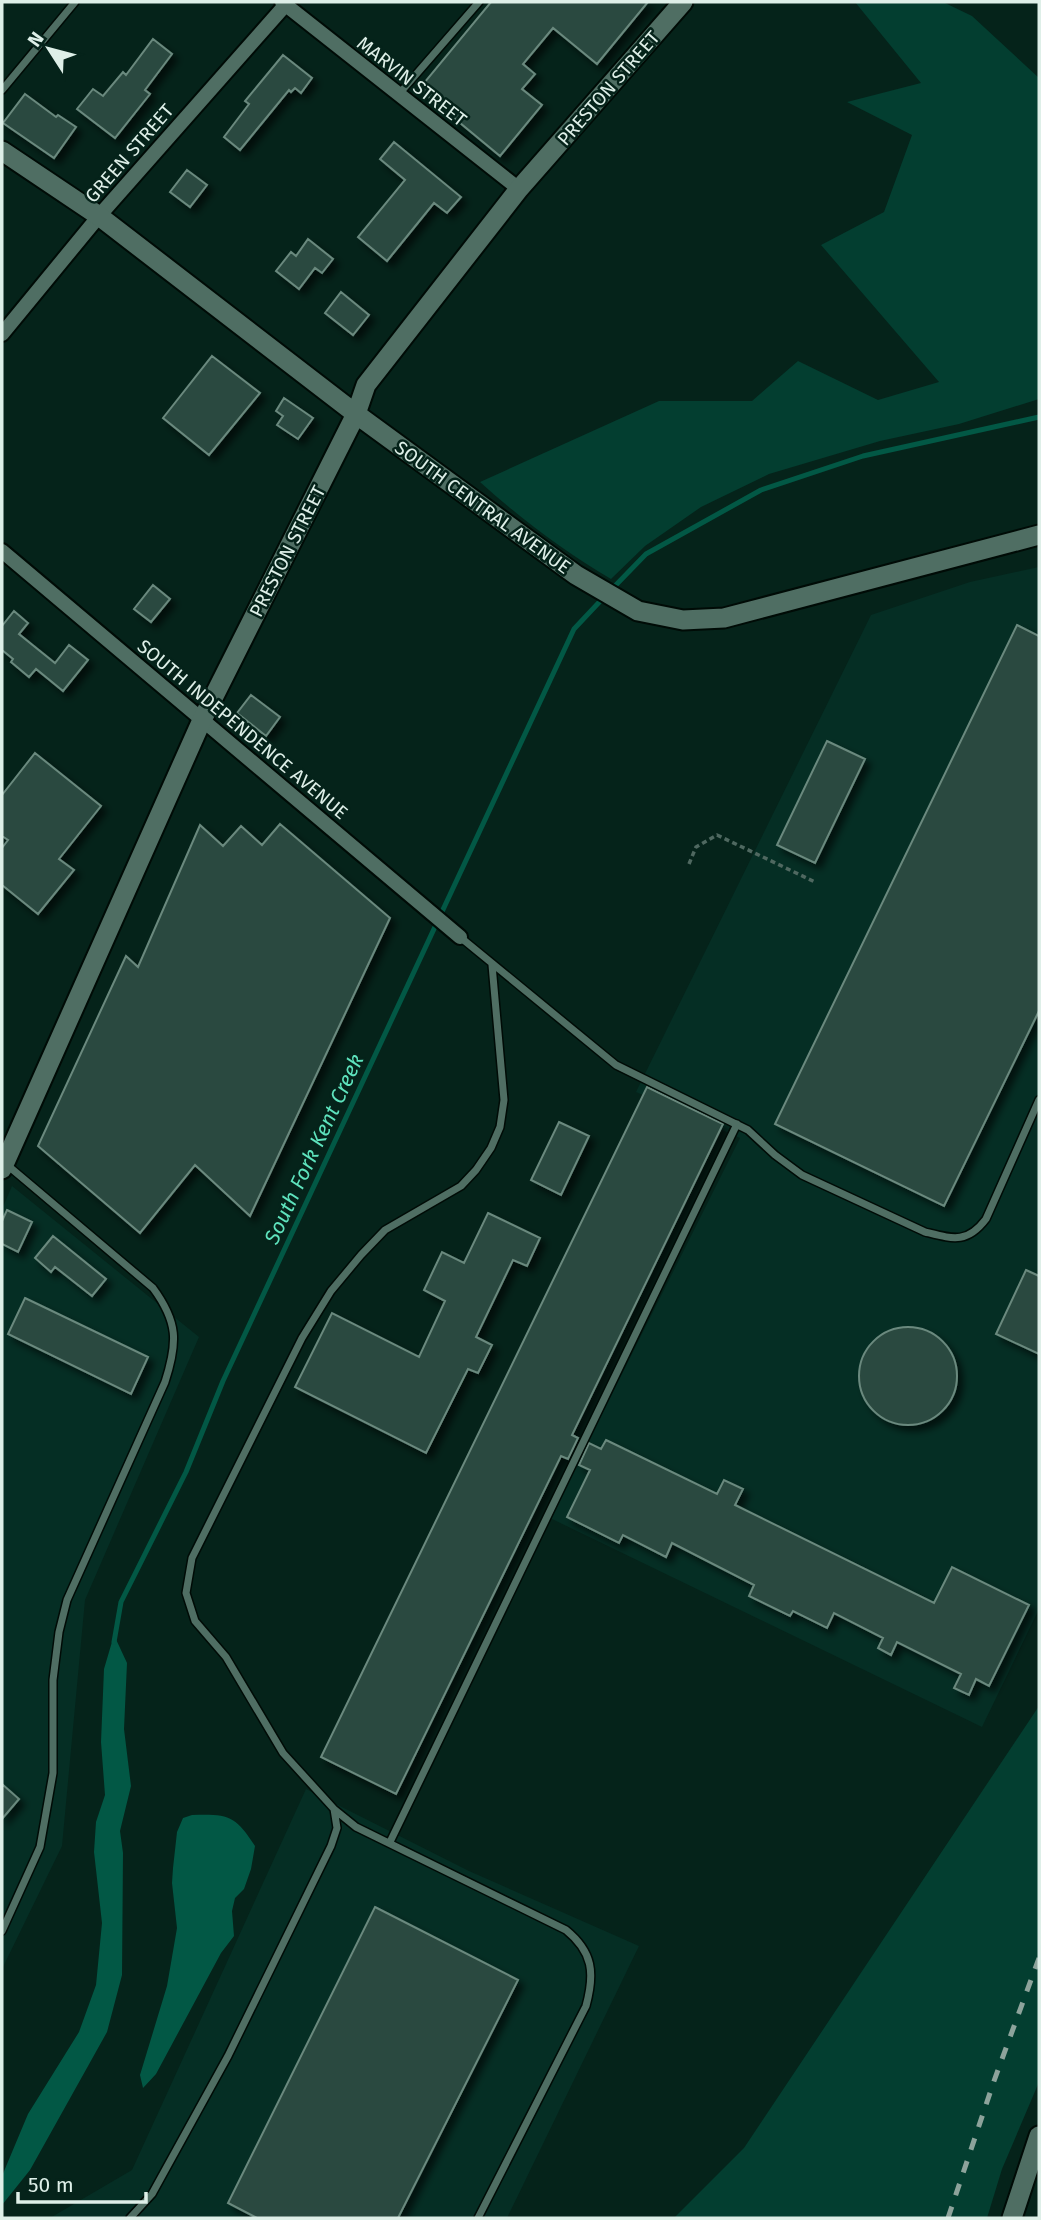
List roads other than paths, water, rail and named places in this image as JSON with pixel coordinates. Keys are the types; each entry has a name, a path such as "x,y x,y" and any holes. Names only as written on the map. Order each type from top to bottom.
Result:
{"street":[{"name":"PRESTON STREET","path":"3,1164 202,720 356,415 366,385 519,189 683,2"},
{"name":"MARVIN STREET","path":"285,3 519,189"},
{"name":"GREEN STREET","path":"2,334 99,216 285,3"},
{"name":"SOUTH CENTRAL AVENUE","path":"2,151 99,216 356,415 576,575 638,611 683,620 724,618 1039,536"},
{"name":"SOUTH INDEPENDENCE AVENUE","path":"2,551 460,937"},
{"path":"1012,2218 1039,2136"}],"lane":[{"path":"2,90 75,2"},
{"path":"399,94 478,2"},
{"path":"460,937 616,1065 737,1124 763,1142 789,1167 819,1183 925,1232 946,1238 964,1238 977,1230 986,1219 1039,1100"},
{"path":"478,2218 586,2006 591,1987 587,1954 566,1930 356,1827 334,1809 283,1753 226,1657 195,1621 186,1593 188,1576 199,1541 302,1338 331,1291 386,1230 461,1186 491,1148 500,1127 504,1100 492,965"},
{"path":"390,1842 737,1124"},
{"path":"2,1927 40,1847 53,1773 52,1680 67,1600 165,1382 173,1356 174,1333 168,1308 153,1288 3,1164"},
{"path":"130,2218 152,2194 228,2056 331,1846 337,1828 334,1809"}],"waterway":[{"name":"South Fork Kent Creek","path":"612,589 646,554 761,490 863,456 1039,417"},
{"name":"South Fork Kent Creek","path":"114,1642 121,1602 186,1472 223,1381 574,629 605,596"}],"railway":[{"path":"948,2218 1039,1958"}]}
